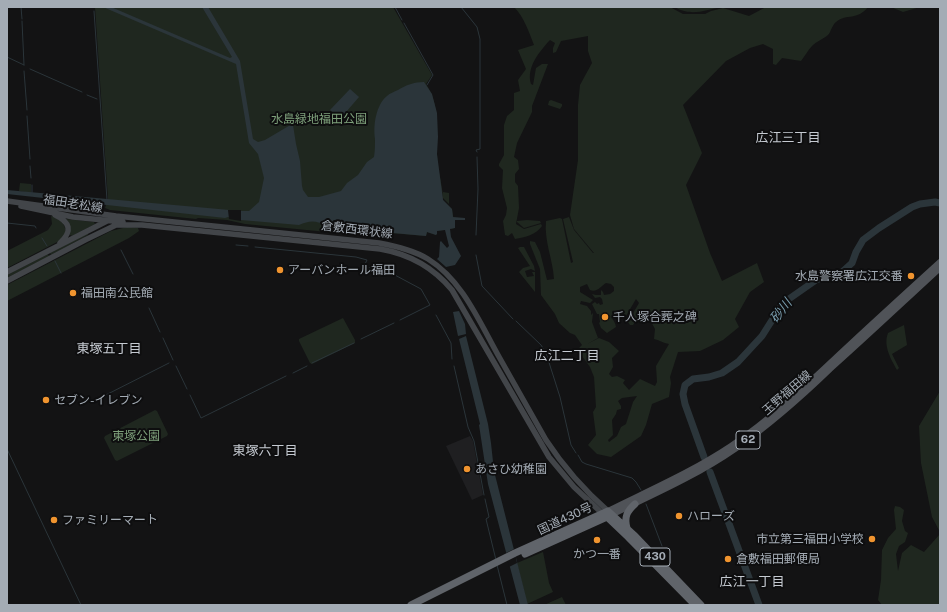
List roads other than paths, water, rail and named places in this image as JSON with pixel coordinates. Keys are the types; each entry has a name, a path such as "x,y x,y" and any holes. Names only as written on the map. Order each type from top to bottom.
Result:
{"highway":[{"path":"627,528 625,518 627,513 635,504"},
{"name":"国道430号","path":"607,514 627,528 701,605"},
{"name":"国道430号","path":"421,605 516,555 607,514"},
{"name":"国道430号","path":"607,514 695,605"},
{"name":"国道430号","path":"411,605 497,565"}],"main road":[{"name":"福田老松線","path":"7,201 116,216"},
{"name":"福田老松線","path":"7,201 47,212 73,217 137,225"},
{"path":"47,212 64,220 68,228 68,232 64,239 48,251"},
{"path":"80,212 95,219 97,226 95,231 85,240"},
{"path":"7,272 116,216"},
{"name":"倉敷西環状線","path":"116,216 379,242 406,249 428,259 449,277 461,291 546,440 579,483 607,514"},
{"name":"倉敷西環状線","path":"7,281 116,225 137,225 380,249 403,254 422,263 440,277 452,290 460,301 524,416 549,457 574,487 607,514"},
{"name":"玉野福田線","path":"607,514 710,460 744,436 796,394 940,262"},
{"name":"玉野福田線","path":"607,514 635,504 705,469 739,446 774,420 800,398 940,268"}],"waterway":[{"path":"21,7 22,19"},
{"path":"395,7 402,20"},
{"path":"461,7 477,27 480,39 480,149 476,150 477,152"},
{"path":"94,11 107,200"},
{"path":"22,21 24,65"},
{"path":"404,23 433,75 427,85"},
{"path":"7,57 24,65"},
{"path":"30,69 82,92"},
{"path":"24,71 27,110"},
{"path":"87,95 97,99"},
{"path":"27,116 30,159"},
{"path":"476,235 478,189 477,157"},
{"path":"30,166 31,178"},
{"path":"32,185 32,194"},
{"name":"砂川","path":"704,457 685,404 683,394 685,385 693,379 709,377 722,373 738,362 762,336 781,306 786,301 816,280 841,273 852,263 863,240 879,228 912,207 920,204 935,202 940,203"},
{"path":"7,223 35,226 36,228"},
{"path":"42,238 47,246"},
{"path":"236,245 248,246"},
{"path":"255,247 356,257 367,260 364,266"},
{"path":"121,250 133,274"},
{"path":"476,255 482,286 513,319"},
{"path":"55,261 61,273"},
{"path":"369,268 378,266 421,289 430,305 400,320"},
{"path":"149,308 160,332"},
{"path":"436,315 451,343 452,359"},
{"path":"516,321 541,345 546,353 560,397 571,445 576,453"},
{"path":"361,339 394,323"},
{"path":"163,338 173,360"},
{"path":"312,363 354,343"},
{"path":"90,403 169,363"},
{"path":"176,366 187,389"},
{"path":"293,373 307,366"},
{"path":"454,366 468,427 474,441 484,495"},
{"path":"190,395 201,418 286,376"},
{"path":"7,449 81,605"},
{"path":"578,455 582,462 586,464 632,478 641,490"},
{"name":"砂川","path":"710,472 759,605"},
{"path":"485,499 489,517 486,519 496,560"},
{"path":"646,504 662,546"},
{"path":"497,565 507,605"}],"place":[{"name":"アーバンホール福田","path":"280,270"},
{"name":"水島警察署広江交番","path":"911,276"},
{"name":"福田南公民館","path":"73,293"},
{"name":"千人塚合葬之碑","path":"605,317"},
{"name":"セブン-イレブン","path":"46,400"},
{"name":"あさひ幼稚園","path":"467,469"},
{"name":"ハローズ","path":"679,516"},
{"name":"ファミリーマート","path":"54,520"},
{"name":"市立第三福田小学校","path":"872,539"},
{"name":"かつ一番","path":"597,540"},
{"name":"倉敷福田郵便局","path":"728,559"}],"district":[{"name":"広江三丁目","path":"788,138"},
{"name":"東塚五丁目","path":"109,349"},
{"name":"広江二丁目","path":"567,356"},
{"name":"東塚六丁目","path":"265,451"},
{"name":"広江一丁目","path":"752,582"}],"park label":[{"name":"水島緑地福田公園","path":"319,119"},
{"name":"東塚公園","path":"136,436"}]}
